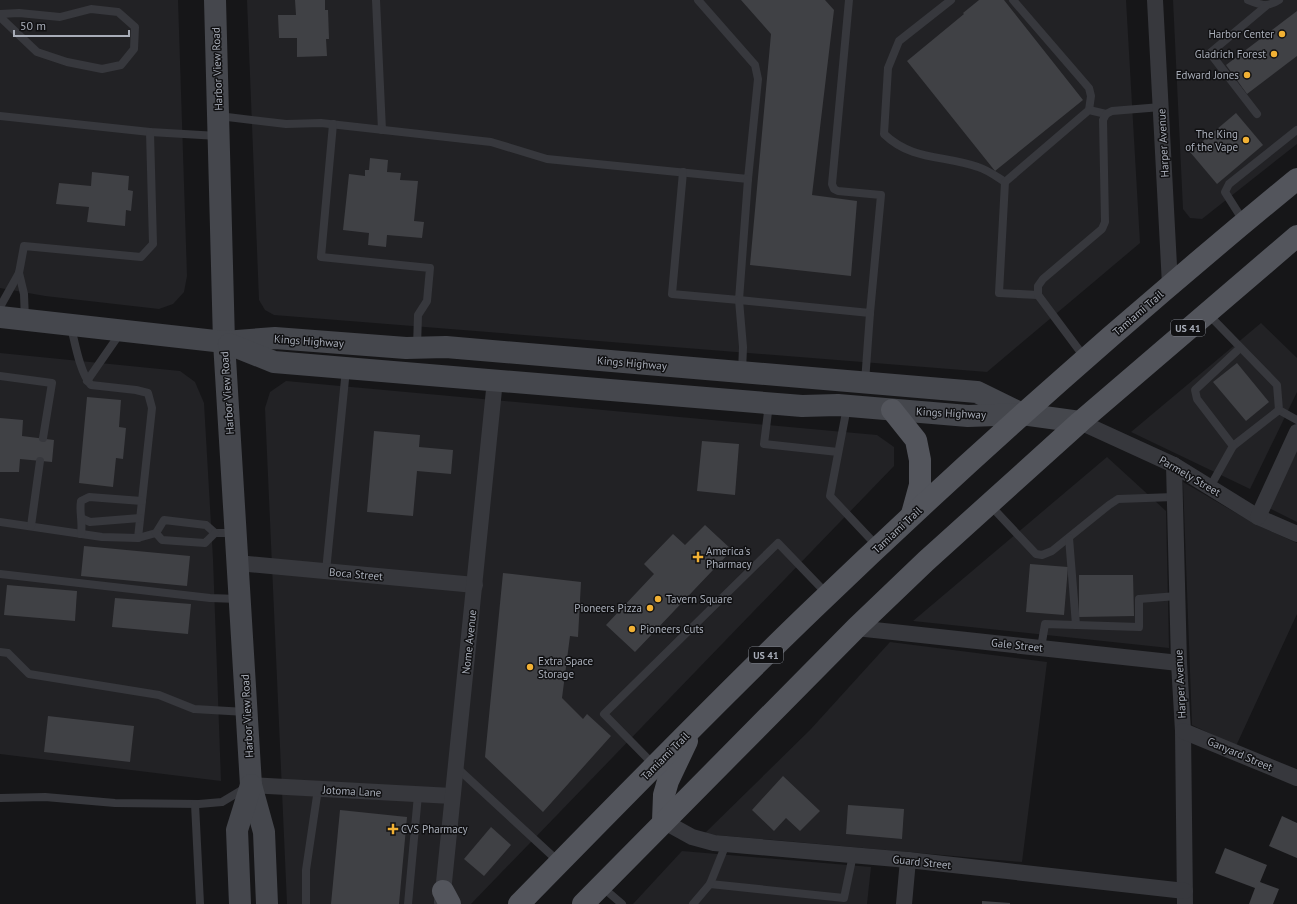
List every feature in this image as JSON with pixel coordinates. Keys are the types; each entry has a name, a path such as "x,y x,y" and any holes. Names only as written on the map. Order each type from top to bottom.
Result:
{"main road":[{"name":"Harbor View Road","path":"215,0 224,342 225,533 237,564 251,785 264,832 267,904"},
{"name":"Tamiami Trail","path":"518,904 655,765 828,594 911,516 1022,414 1086,358 1170,285 1297,179"},
{"name":"US 41","path":"583,904 663,821 856,628 988,504 1080,422 1297,236"},
{"name":"Kings Highway","path":"0,318 224,342 275,338 417,348 446,347 977,392 1022,414"},
{"name":"Kings Highway","path":"224,342 274,362 802,406 847,406 968,416 1022,414"},
{"path":"739,401 742,372"},
{"path":"892,410 916,440 920,460 920,485 911,516"},
{"path":"1022,414 1080,422"},
{"path":"663,821 664,795 668,780 692,729"},
{"name":"Harbor View Road","path":"240,904 237,830 251,785"}],"street":[{"name":"Harper Avenue","path":"1155,0 1170,285"},
{"name":"Nome Avenue","path":"445,900 452,796 495,380"},
{"name":"Parmely Street","path":"1080,422 1174,465 1258,517 1297,534"},
{"path":"1258,517 1297,432"},
{"name":"Harper Avenue","path":"1174,465 1179,663 1183,731 1185,898"},
{"name":"Boca Street","path":"237,564 475,585"},
{"name":"Gale Street","path":"856,628 1179,663"},
{"name":"Ganyard Street","path":"1183,731 1297,778"},
{"name":"Jotoma Lane","path":"251,785 452,796"},
{"name":"Guard Street","path":"663,821 692,837 726,844 908,860 1185,898"},
{"path":"904,904 908,860"}],"lane":[{"path":"376,0 382,130"},
{"path":"698,0 755,65 758,79 748,179 739,300 743,347 742,372"},
{"path":"849,0 832,184 834,189 838,191 881,195 865,383"},
{"path":"951,0 899,41 888,68 884,134 894,143 912,153 979,167 1005,182"},
{"path":"1013,0 1089,88 1091,96 1089,110 1005,182 999,293 1038,295"},
{"path":"1248,0 1266,6"},
{"path":"1257,114 1210,53 1266,6 1279,0"},
{"path":"0,14 19,13 60,17 91,9 118,12 135,27 134,49 121,65 102,69 67,62 36,52 0,17"},
{"path":"1086,358 1038,295 1038,286 1043,279 1102,229 1105,222 1103,120 1106,114 1112,111 1161,107"},
{"path":"1089,110 1106,114"},
{"path":"0,116 150,132 218,126 333,124 491,142 547,158 748,179"},
{"path":"333,124 321,257 430,268 427,301 418,315 417,348"},
{"path":"1244,223 1225,192 1226,188 1297,130"},
{"path":"0,307 19,273 24,246 141,257 153,244 150,132"},
{"path":"683,172 672,294 870,313"},
{"path":"19,273 24,294 26,320"},
{"path":"1207,312 1277,385 1278,410"},
{"path":"71,325 78,356 91,385 136,390 148,394 151,399 152,408 138,538"},
{"path":"88,381 122,331"},
{"path":"1233,446 1197,399 1195,390 1240,348"},
{"path":"326,572 347,368"},
{"path":"0,376 52,383 43,438"},
{"path":"769,403 764,444 838,452"},
{"path":"847,406 830,496 878,547"},
{"path":"1278,410 1297,420"},
{"path":"1210,487 1233,446 1278,410"},
{"path":"30,526 40,461"},
{"path":"81,534 83,520 80,510 81,501 89,497 142,501"},
{"path":"988,504 1036,554 1042,555 1052,551 1109,504 1118,499 1174,497"},
{"path":"83,520 90,522 140,518"},
{"path":"0,522 102,537 138,538 156,533 164,520 206,525 225,533"},
{"path":"156,533 162,540 205,543 225,533"},
{"path":"1069,538 1076,625"},
{"path":"655,765 604,714 615,703 778,543 828,594"},
{"path":"0,574 210,598 240,599"},
{"path":"1041,648 1044,624 1139,628 1139,599 1177,596"},
{"path":"0,652 8,653 29,674 159,695 194,709 246,712"},
{"path":"456,766 559,863"},
{"path":"0,798 45,797 115,803 195,804 222,802 251,785"},
{"path":"306,904 306,870 318,789"},
{"path":"408,904 418,795"},
{"path":"195,804 200,904"},
{"path":"693,904 710,884 726,844"},
{"path":"710,884 844,898 853,855"},
{"path":"601,886 622,904"}],"shaded area":[{"path":"0,0 178,0 187,276 184,292 173,304 159,309 45,296 0,288"},
{"path":"247,0 1126,0 1140,243 987,372 274,315 265,310 259,300"},
{"path":"1173,0 1297,0 1297,144 1202,219 1190,218 1183,209"},
{"path":"1261,323 1297,358 1297,392 1250,489 1131,432"},
{"path":"0,353 180,371 195,382 204,403 213,559 221,781 0,754"},
{"path":"286,381 877,435 894,447 894,466 471,904 287,904 265,408 270,392"},
{"path":"1297,450 1297,522 1269,508"},
{"path":"1107,457 1166,511 1169,648 913,621"},
{"path":"1183,482 1255,524 1297,543 1297,614 1236,746 1192,725"},
{"path":"890,642 1047,662 1022,862 704,834 810,730"},
{"path":"682,851 871,867 867,904 633,904"}],"building":[{"path":"295,0 325,0 325,10 328,10 329,39 326,39 327,56 297,57 297,38 279,38 278,15 296,15"},
{"path":"741,0 825,0 834,10 812,195 857,201 851,276 750,265 771,34"},
{"path":"979,0 1004,0 1083,100 995,171 907,61"},
{"name":"Harbor Center","path":"1297,11 1297,56 1247,94 1226,65"},
{"path":"1236,113 1263,145 1217,184 1190,152"},
{"path":"370,158 388,160 387,172 401,173 400,180 418,181 414,221 424,222 422,238 387,235 386,247 368,245 369,233 343,230 349,174 365,176 365,170 369,170"},
{"path":"92,172 129,176 128,190 133,191 131,211 126,210 125,226 87,222 89,207 56,204 59,183 91,186"},
{"path":"1237,363 1269,402 1246,421 1213,382"},
{"path":"87,397 121,400 119,427 126,428 123,459 116,458 113,487 79,483"},
{"path":"0,418 23,420 22,436 54,440 52,462 20,459 19,472 0,472"},
{"path":"374,431 420,435 419,447 453,450 451,474 417,471 413,516 367,512"},
{"path":"702,441 739,444 735,495 697,491"},
{"name":"Tavern Square","path":"705,525 732,550 635,652 606,625 654,574 644,564 673,534 685,545"},
{"path":"84,546 190,556 187,586 81,576"},
{"path":"1030,564 1068,567 1064,615 1026,612"},
{"name":"Extra Space Storage","path":"503,573 581,582 578,637 570,636 562,698 583,719 587,714 611,736 543,812 485,757"},
{"path":"1079,575 1133,575 1134,616 1079,617"},
{"path":"7,585 77,591 75,621 4,615"},
{"path":"115,598 191,604 188,634 112,627"},
{"path":"48,716 134,726 130,762 44,752"},
{"path":"783,776 820,811 800,831 786,818 774,831 752,810"},
{"path":"848,805 904,809 902,839 846,834"},
{"name":"CVS Pharmacy","path":"340,810 407,817 399,904 331,904"},
{"path":"1282,816 1297,823 1297,858 1269,846"},
{"path":"491,827 511,845 484,876 464,859"},
{"path":"1225,848 1267,865 1260,882 1279,889 1273,904 1249,904 1255,888 1215,873"},
{"path":"982,901 1010,903 1010,904 982,904"}],"place":[{"name":"Harbor Center","path":"1282,34"},
{"name":"Gladrich Forest","path":"1274,54"},
{"name":"Edward Jones","path":"1247,75"},
{"name":"The King of the Vape","path":"1246,140"},
{"name":"America's Pharmacy","path":"698,557"},
{"name":"Tavern Square","path":"658,599"},
{"name":"Pioneers Pizza","path":"650,608"},
{"name":"Pioneers Cuts","path":"632,629"},
{"name":"Extra Space Storage","path":"530,667"},
{"name":"CVS Pharmacy","path":"393,829"}]}
